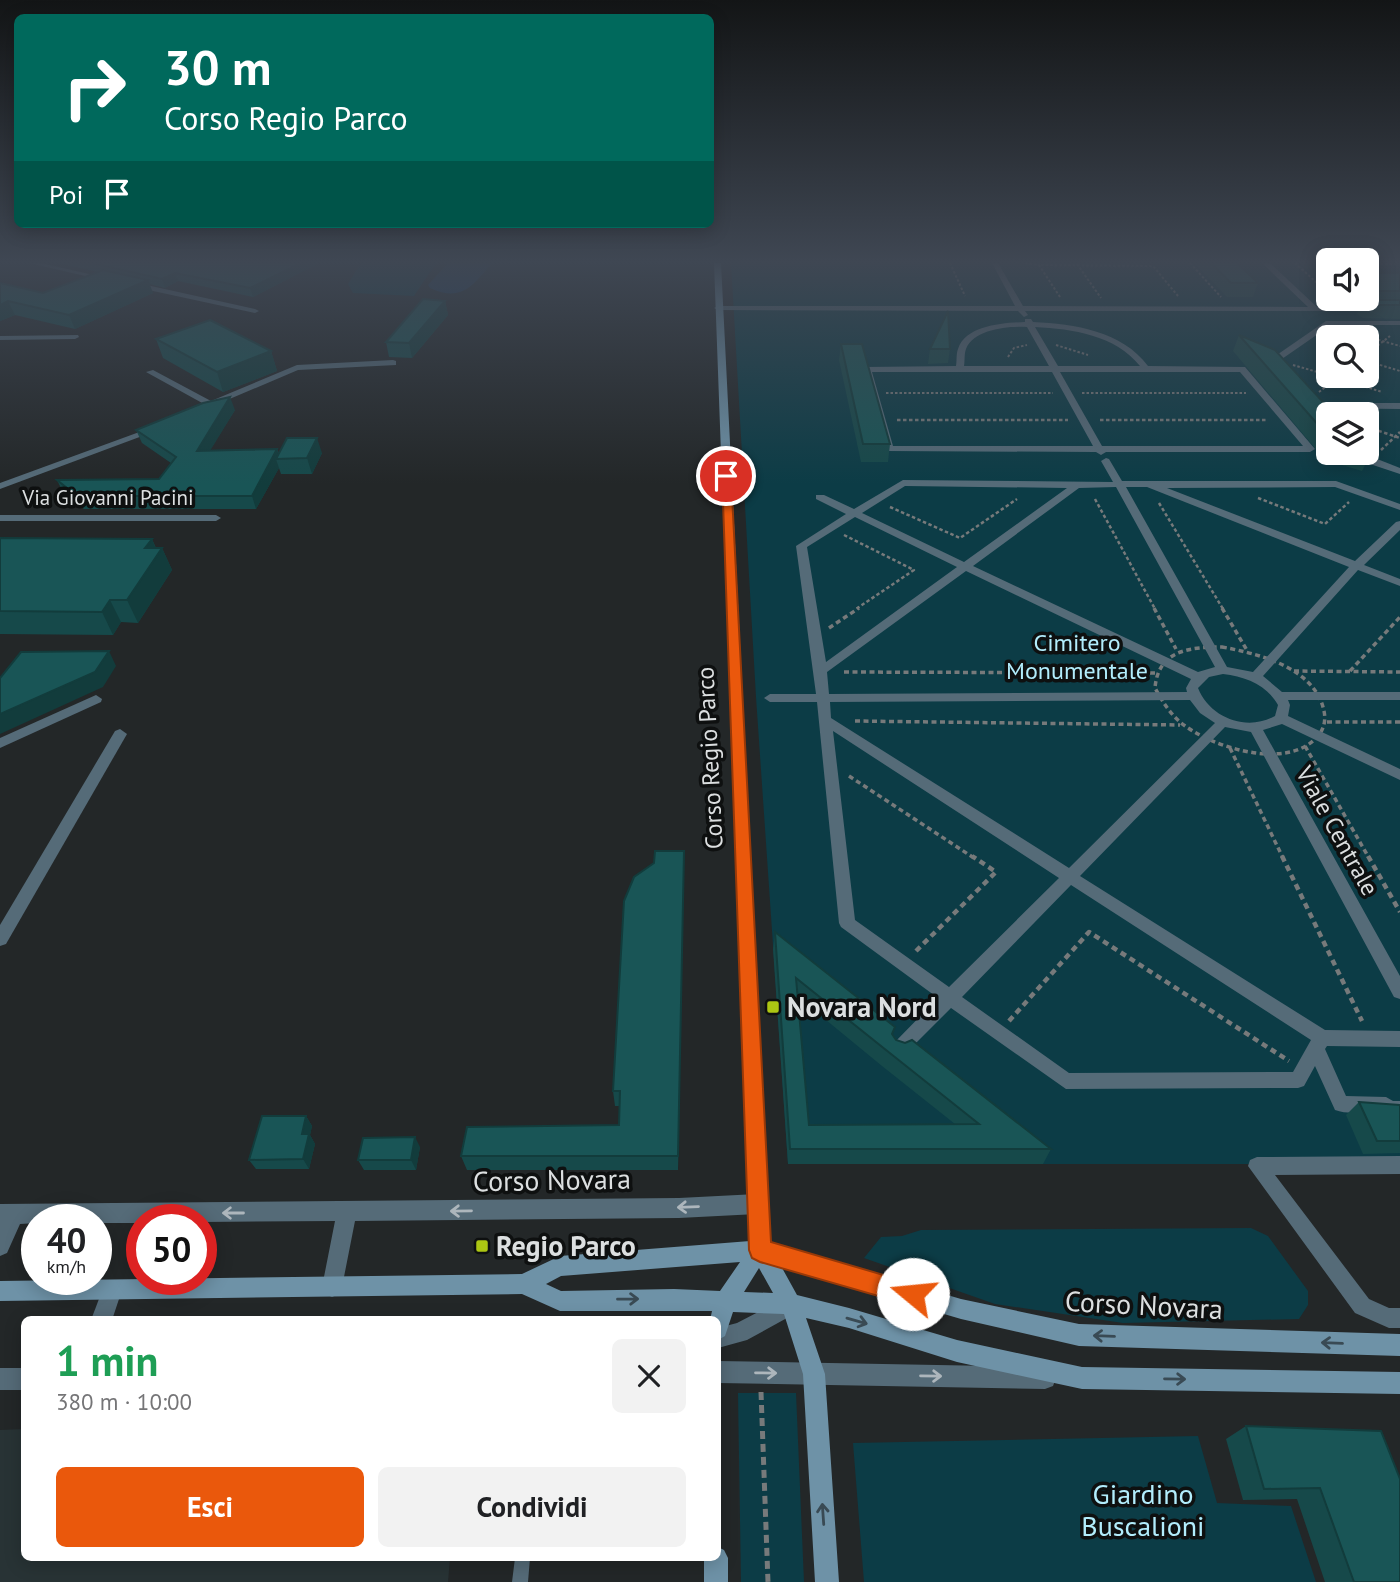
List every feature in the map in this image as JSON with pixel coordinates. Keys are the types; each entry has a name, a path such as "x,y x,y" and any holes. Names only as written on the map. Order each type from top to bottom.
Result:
{"street":[{"path":"0,338 75,337"},
{"name":"Corso Regio Parco","path":"719,337 760,1250 791,1304 814,1374 827,1582"},
{"path":"960,369 957,354 962,343 970,337"},
{"path":"1037,337 1223,670"},
{"path":"1100,337 1116,342 1135,354 1145,368"},
{"path":"1291,380 1274,361 1309,337"},
{"path":"194,412 297,368 393,363"},
{"path":"1145,368 1242,369 1310,449 1102,454 889,449 867,369 960,369 1145,368"},
{"path":"150,372 211,404"},
{"path":"1312,403 1400,406"},
{"path":"1312,403 1316,408"},
{"path":"0,486 163,427"},
{"path":"1379,464 1400,471"},
{"path":"1316,1040 1298,1080 1066,1081 847,923 821,671 801,546 903,483 1336,484 1400,507"},
{"path":"821,671 1082,484"},
{"path":"1148,485 1400,583"},
{"path":"820,497 1198,677 1223,670 1255,677 1280,696 1284,705 1281,718 1268,726 1255,727 1224,721 1210,714 1194,696 1192,688 1198,677"},
{"name":"Via Giovanni Pacini","path":"0,518 216,518"},
{"path":"1255,677 1356,566 1400,524"},
{"path":"770,698 1194,696"},
{"path":"1280,696 1400,696"},
{"path":"0,743 96,699"},
{"path":"1281,718 1400,775"},
{"path":"825,720 1316,1040 1400,1040"},
{"path":"899,1049 1224,721"},
{"name":"Viale Centrale","path":"1255,727 1400,992"},
{"path":"0,939 120,734"},
{"path":"1316,1040 1367,1031 1400,1032"},
{"path":"1316,1040 1341,1104 1386,1105 1388,1109 1400,1109"},
{"path":"1400,1165 1257,1166 1362,1306 1389,1318 1400,1318"},
{"name":"Corso Novara","path":"7,1214 347,1212 757,1204"},
{"path":"332,1287 347,1212"},
{"path":"0,1246 7,1214"},
{"path":"721,1318 726,1301 760,1250"},
{"name":"Corso Novara","path":"112,1290 523,1284 560,1266 760,1250 961,1309 1079,1335 1400,1345"},
{"name":"Corso Novara","path":"523,1284 560,1301 674,1298 791,1304 849,1318 957,1352 1082,1378"},
{"name":"Corso Novara","path":"0,1291 21,1291"},
{"path":"102,1316 109,1295"},
{"path":"721,1337 740,1333 791,1304"},
{"name":"Corso Novara","path":"721,1372 1400,1382"},
{"path":"0,1380 21,1379"},
{"path":"716,1561 716,1582"}],"lane":[{"path":"520,1582 523,1561"}],"path":[{"path":"1276,359 1316,372"},
{"path":"1379,365 1400,371"},
{"path":"1312,403 1327,388"},
{"path":"1372,388 1384,392"},
{"path":"1379,431 1400,438"},
{"path":"1379,452 1400,432"},
{"path":"875,500 960,538 1038,484"},
{"path":"1082,484 1178,653"},
{"path":"1148,485 1248,652"},
{"path":"1223,485 1325,524 1359,492"},
{"path":"816,637 914,570 830,528"},
{"path":"1350,671 1400,617"},
{"path":"1210,647 1248,652 1292,671 1318,696 1325,713 1325,722 1319,736 1305,746 1269,753 1229,747 1206,739 1182,724 1171,715 1158,696 1156,673 1164,661 1178,653 1210,647"},
{"path":"821,671 1156,673"},
{"path":"1292,671 1400,672"},
{"path":"825,720 1182,724"},
{"path":"1325,722 1400,722"},
{"path":"1305,746 1400,912"},
{"path":"1229,747 1367,1031"},
{"path":"830,764 996,872 903,964"},
{"path":"999,1033 1089,932 1304,1071"},
{"path":"760,1373 768,1582"}],"shaded area":[{"path":"21,1429 21,1561 450,1561 448,1582 0,1582 0,1430"}],"green space":[{"name":"Cimitero Monumentale","path":"735,337 1316,337 1316,388 1379,388 1379,337 1400,337 1400,1164 788,1164 756,697"},
{"path":"1251,1228 1268,1236 1308,1291 1308,1305 1299,1319 1123,1323 995,1304 864,1258 881,1237 902,1236 921,1230"},
{"path":"738,1393 796,1393 804,1582 741,1582"},
{"name":"Giardino Buscalioni","path":"1198,1436 1217,1503 1291,1506 1316,1582 864,1582 853,1443"}],"building":[{"path":"243,337 271,351 217,372 156,339"},
{"path":"390,337 414,337 409,343 386,342"},
{"path":"936,337 949,337 950,349 930,349"},
{"path":"1241,337 1275,350 1323,402 1316,402 1316,422"},
{"path":"841,344 862,344 890,444 863,444"},
{"path":"230,397 197,451 277,449 252,496 77,496 57,480 159,479 176,457 136,430 203,403"},
{"path":"287,438 317,438 307,458 276,459"},
{"path":"0,538 152,539 145,548 162,548 127,600 110,600 102,612 0,611"},
{"path":"109,651 95,672 0,714 0,678 21,652"},
{"path":"655,851 684,851 678,1156 461,1156 467,1127 619,1125 620,1091 613,1091 624,901 634,877 654,863"},
{"path":"775,932 895,1027 892,1034 896,1040 905,1043 912,1040 1051,1149 790,1149","holes":["796,978 979,1124 809,1125"]},
{"path":"1359,1102 1400,1105 1400,1141 1377,1141"},
{"path":"262,1116 306,1116 302,1134 309,1134 303,1159 249,1160"},
{"path":"415,1137 411,1160 358,1160 363,1138"},
{"path":"1246,1426 1381,1431 1400,1479 1400,1582 1354,1582 1320,1488 1264,1489"}],"place":[{"name":"Novara Nord","path":"773,1007"},
{"name":"Regio Parco","path":"482,1246"}],"route":[{"path":"726,476 760,1250 913,1294"}]}
